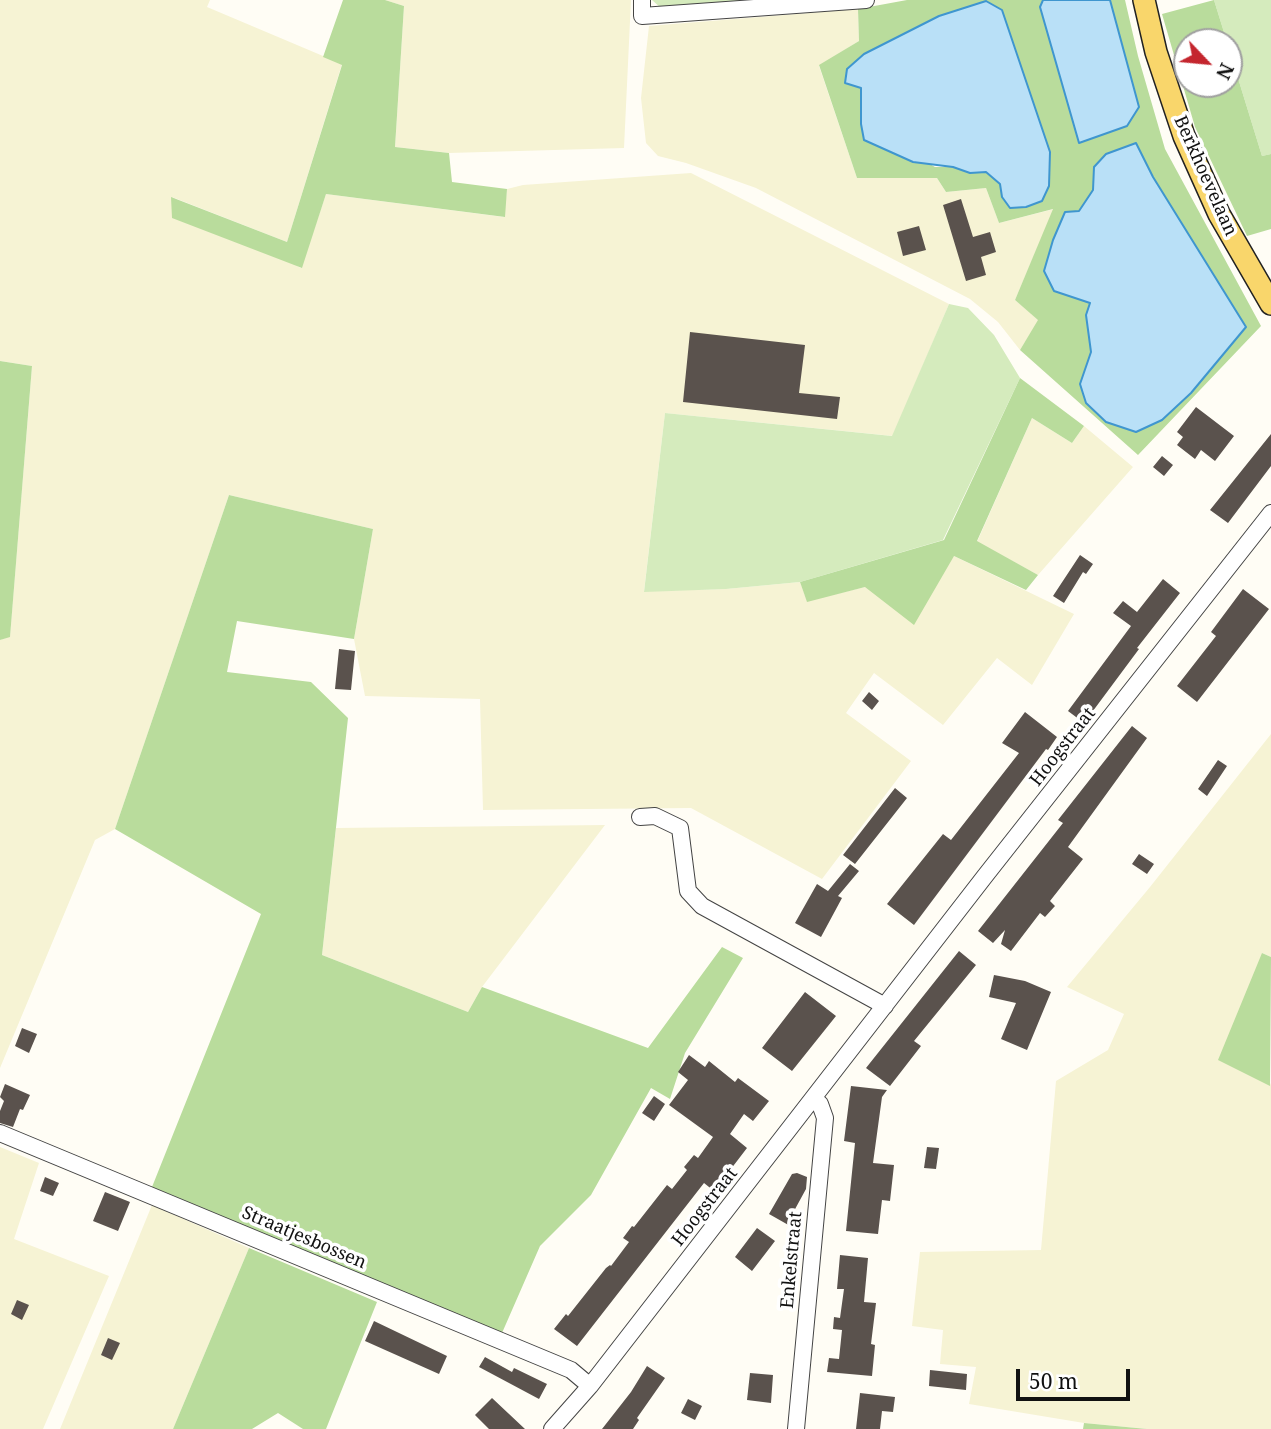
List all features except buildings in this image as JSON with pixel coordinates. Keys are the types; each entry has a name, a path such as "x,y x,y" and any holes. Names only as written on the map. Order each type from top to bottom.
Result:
{"main road":[{"name":"Berkhoevelaan","path":"1144,0 1156,52 1184,136 1219,214 1271,304"}],"street":[{"path":"642,0 642,16 866,0"},
{"name":"Hoogstraat","path":"552,1429 590,1385 1271,513"},
{"path":"640,817 655,817 680,828 688,891 702,906 885,1006"},
{"name":"Enkelstraat","path":"796,1429 825,1118 820,1104 814,1099"},
{"name":"Straatjesbossen","path":"0,1133 571,1370 590,1385"}],"shaded area":[{"path":"0,0 210,0 207,7 342,64 287,242 172,197 301,268 326,194 504,217 507,189 523,185 691,173 949,304 893,436 665,413 644,591 726,589 800,582 807,601 865,587 954,556 1074,614 1032,685 997,658 943,725 874,673 846,713 911,761 822,879 691,808 483,810 480,699 365,696 354,639 373,529 229,495 115,829 95,840 0,1068 0,640 10,636 32,366 0,361"},
{"path":"385,0 631,0 624,148 449,153 395,147 404,6"},
{"path":"858,9 859,41 819,66 857,178 937,178 946,192 986,188 999,223 1054,209 1015,300 1039,320 1020,350 998,322 970,299 756,188 658,156 646,143 641,98 649,26"},
{"path":"1032,418 1072,443 1084,426 1133,467 1038,575 977,542"},
{"path":"1271,734 1271,957 1262,953 1270,1085 1271,1083 1271,1429 1147,1429 1084,1423 969,1404 976,1367 940,1364 943,1330 912,1326 920,1252 1041,1250 1056,1081 1108,1050 1124,1014 1067,987"},
{"path":"605,825 482,987 468,1012 322,955 336,828"},
{"path":"0,1147 39,1163 14,1239 109,1276 43,1429 0,1429"},
{"path":"152,1205 249,1248 173,1429 60,1429"}],"green space":[{"path":"343,0 385,0 404,6 395,147 449,153 452,182 507,189 505,217 326,194 302,268 172,218 171,197 287,242 342,65 323,57"},
{"path":"652,0 782,0 662,9"},
{"path":"907,0 1043,0 1040,7 1080,143 1139,107 1110,0 1125,0 1165,149 1261,326 1138,455 1020,350 1038,320 1015,300 1053,209 999,223 986,188 946,192 937,178 857,178 819,65 859,41 858,9","holes":["985,1 1002,10 1015,53 1002,197 1000,184 986,172 970,173 953,167 935,167 861,124 861,87 845,83 847,69 864,54 939,16","1136,143 1153,177 1080,384 1091,352 1090,303 1054,291 1044,271 1065,212 1079,211 1093,190"]},
{"path":"1214,0 1271,0 1271,154 1262,156 1243,94 1243,28 1223,28"},
{"path":"1214,0 1223,28 1173,28 1173,52 1162,14"},
{"path":"1243,94 1262,156 1271,154 1271,229 1247,236 1195,127 1187,98 1243,98"},
{"path":"949,304 968,308 994,335 1020,378 943,540 800,582 726,589 644,592 665,413 892,436"},
{"path":"0,361 32,366 10,637 0,640"},
{"path":"1020,378 1084,426 1072,443 1032,418 977,541 1038,575 1026,590 954,556 914,625 865,587 807,602 800,582 944,540"},
{"path":"229,495 373,529 354,639 237,621 227,672 311,682 348,718 322,955 468,1012 482,987 648,1048 722,947 743,958 685,1053 670,1099 651,1088 591,1195 540,1246 502,1333 152,1187 261,914 115,829"},
{"path":"1262,953 1271,957 1270,1086 1218,1060"},
{"path":"249,1248 377,1302 326,1429 303,1429 278,1413 252,1429 173,1429"},
{"path":"1084,1423 1147,1429 1083,1429"}],"water":[{"path":"1043,0 1110,0 1139,107 1127,126 1079,143 1040,7"},
{"path":"986,1 1002,10 1050,152 1049,186 1042,201 1026,207 1010,208 1002,197 1000,184 986,172 970,173 953,167 913,162 864,140 861,88 845,83 847,69 864,54 939,16"},
{"path":"1136,143 1153,177 1246,327 1191,393 1162,420 1136,432 1106,422 1086,403 1080,384 1091,352 1086,315 1090,303 1054,291 1044,271 1065,212 1079,211 1093,190 1094,167 1106,154"}]}
